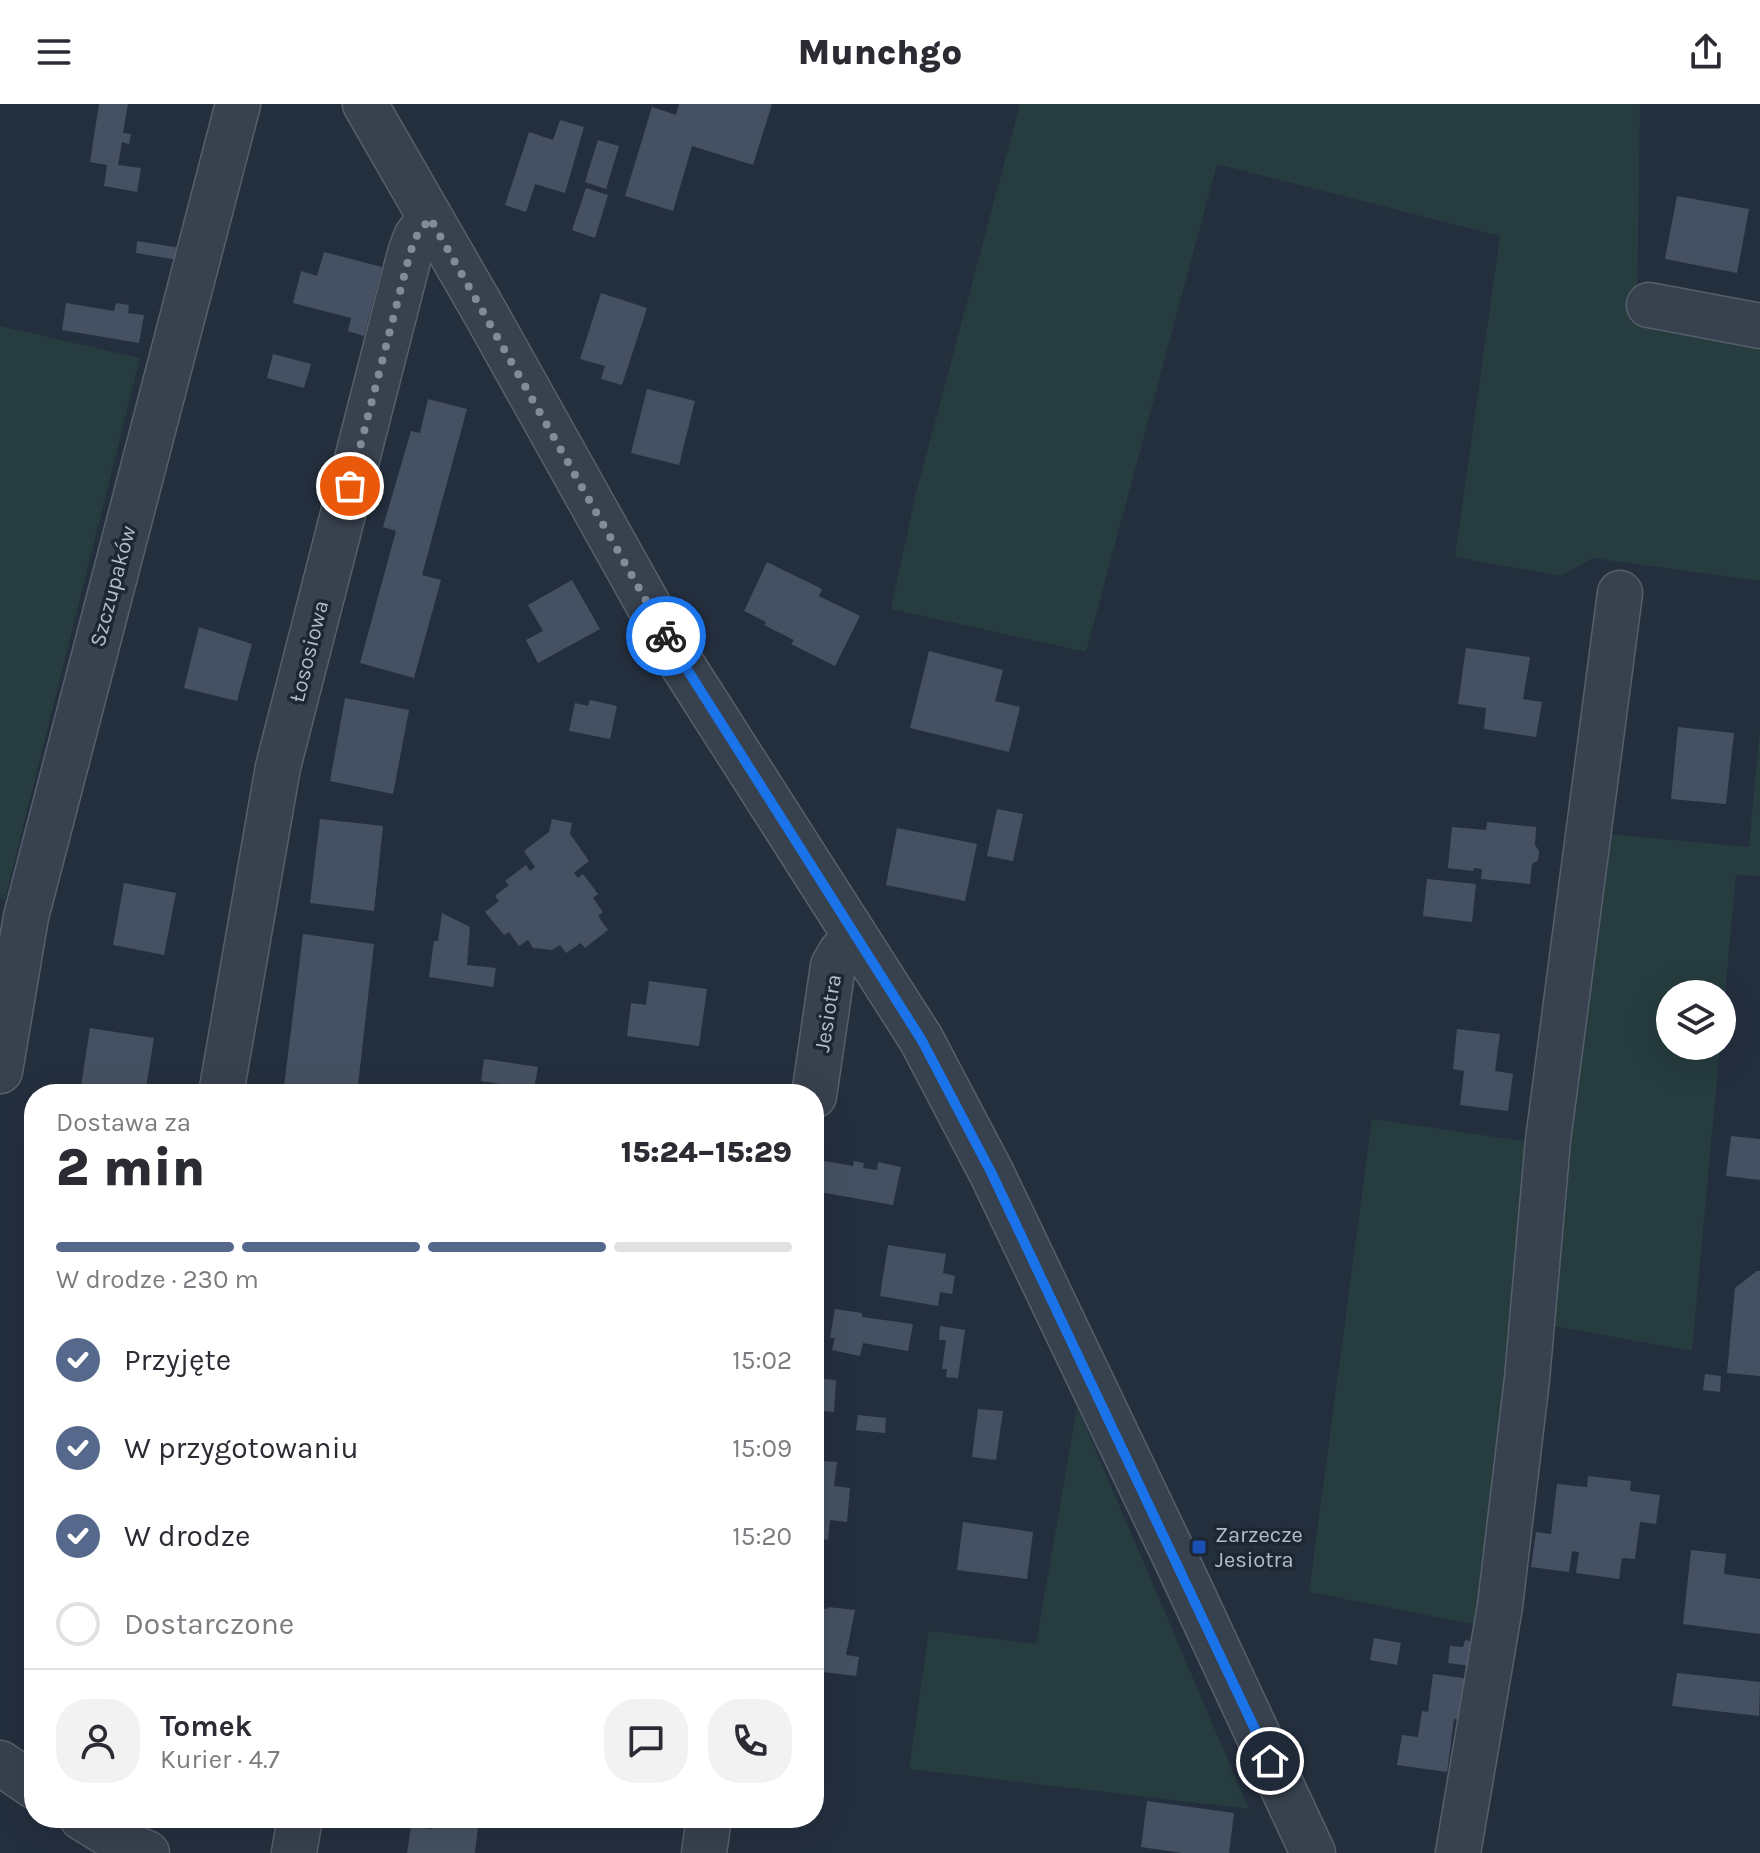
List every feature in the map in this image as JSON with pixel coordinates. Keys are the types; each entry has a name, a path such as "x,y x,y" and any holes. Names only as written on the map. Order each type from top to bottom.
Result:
{"street":[{"name":"Szczupaków","path":"0,1071 26,917 238,104"},
{"path":"365,104 678,658 921,1039 991,1172 1313,1853"},
{"name":"Łososiowa","path":"223,1084 278,767 410,253 416,237 430,218"},
{"path":"1649,305 1760,326"},
{"path":"1458,1853 1500,1606 1527,1379 1548,1140 1620,593"},
{"name":"Jesiotra","path":"816,1084 833,966 841,952 856,938"},
{"path":"0,1763 24,1779"},
{"path":"294,1853 298,1828"},
{"path":"704,1853 708,1828"}],"green space":[{"path":"1020,104 1640,104 1637,321 1760,344 1760,581 1593,558 1561,576 1455,557 1500,236 1217,164 1086,652 891,609 915,497"},
{"path":"0,326 140,358 5,899 0,898"},
{"path":"1760,727 1760,876 1736,875 1726,980 1656,980 1656,1060 1719,1060 1692,1351 1542,1324 1608,834 1749,847"},
{"path":"1372,1119 1536,1143 1487,1627 1309,1592"},
{"path":"1077,1407 1249,1809 909,1769 929,1631 1036,1644"}],"building":[{"path":"99,104 128,104 123,133 131,134 129,144 122,142 118,165 141,168 137,192 104,186 107,165 90,162"},
{"path":"679,104 772,104 753,165 692,146 673,211 625,196 652,107 676,115"},
{"path":"560,120 584,127 565,193 535,184 526,212 505,205 529,132 553,140"},
{"path":"598,140 619,146 606,189 585,182"},
{"path":"586,188 608,195 595,238 572,230"},
{"path":"1677,196 1749,209 1737,273 1665,259"},
{"path":"137,241 180,248 178,260 136,253"},
{"path":"324,252 382,267 364,336 348,331 351,318 293,303 301,271 317,276"},
{"path":"601,293 647,308 622,385 601,379 605,366 580,359"},
{"path":"66,303 114,311 116,303 129,305 128,313 144,315 139,343 62,330"},
{"path":"273,354 311,364 304,388 267,378"},
{"path":"647,389 695,401 679,465 631,453"},
{"path":"428,399 467,409 422,575 441,580 414,678 360,663 396,531 383,527 411,431 420,433"},
{"path":"767,562 822,589 819,596 860,616 835,666 791,644 794,640 744,611"},
{"path":"572,580 600,629 538,663 526,640 543,631 528,605"},
{"path":"199,627 252,644 237,701 184,688"},
{"path":"1466,648 1530,657 1523,699 1542,702 1536,737 1484,729 1486,708 1458,704"},
{"path":"929,651 1003,670 995,701 1020,707 1009,752 910,728"},
{"path":"345,698 409,710 393,794 330,781"},
{"path":"590,700 617,706 610,739 569,731 575,703 588,706"},
{"path":"1678,727 1734,733 1726,804 1671,799"},
{"path":"997,809 1023,814 1013,861 987,856"},
{"path":"320,819 383,826 374,911 310,903"},
{"path":"552,819 572,823 570,834 589,861 574,873 578,878 583,874 598,894 593,898 603,912 598,916 608,930 585,948 581,943 566,953 560,945 552,950 533,948 528,940 519,946 509,932 504,935 485,912 499,901 495,896 509,885 505,881 526,865 530,871 535,867 524,851 549,832"},
{"path":"1487,822 1536,827 1535,845 1539,851 1538,860 1532,864 1530,884 1481,879 1482,869 1448,868 1452,827 1486,830"},
{"path":"897,828 977,844 965,901 886,885"},
{"path":"1427,879 1476,884 1472,922 1423,916"},
{"path":"124,883 176,893 164,955 113,945"},
{"path":"442,913 470,927 467,965 496,968 493,987 429,977"},
{"path":"303,934 374,944 358,1084 284,1084"},
{"path":"649,981 707,989 699,1046 627,1036 631,1003 646,1005"},
{"path":"90,1028 154,1038 147,1084 81,1084"},
{"path":"1457,1029 1500,1034 1495,1071 1513,1074 1508,1111 1460,1105 1464,1071 1453,1069"},
{"path":"484,1059 538,1067 535,1084 481,1081"},
{"path":"1731,1136 1760,1139 1760,1180 1726,1176"},
{"path":"824,1161 853,1166 854,1161 864,1163 863,1168 877,1170 878,1162 901,1167 893,1205 824,1193"},
{"path":"888,1245 946,1254 943,1273 955,1276 952,1294 940,1292 938,1306 880,1296"},
{"path":"1760,1271 1760,1376 1727,1373 1735,1288"},
{"path":"835,1309 862,1313 862,1317 913,1324 908,1351 863,1343 860,1356 832,1350 835,1338 830,1338"},
{"path":"940,1326 965,1330 958,1378 946,1377 947,1369 942,1369 946,1340 939,1340"},
{"path":"1705,1374 1721,1376 1720,1392 1703,1390"},
{"path":"824,1379 836,1380 834,1412 824,1411"},
{"path":"978,1409 1003,1411 996,1460 972,1457"},
{"path":"858,1415 886,1418 885,1433 856,1430"},
{"path":"824,1461 837,1462 834,1486 850,1488 847,1522 830,1520 828,1540 824,1539"},
{"path":"1588,1476 1631,1481 1630,1491 1660,1495 1656,1524 1640,1522 1635,1559 1622,1558 1619,1579 1576,1573 1579,1552 1572,1551 1569,1572 1531,1567 1536,1532 1551,1534 1557,1484 1587,1487"},
{"path":"963,1522 1033,1532 1027,1579 957,1570"},
{"path":"1691,1550 1726,1554 1724,1574 1760,1579 1760,1634 1683,1624"},
{"path":"824,1609 855,1610 846,1655 859,1657 856,1676 824,1672"},
{"path":"1374,1638 1401,1643 1397,1665 1370,1660"},
{"path":"1465,1640 1481,1643 1478,1667 1448,1663 1450,1646 1463,1647"},
{"path":"1677,1673 1760,1682 1759,1716 1672,1706"},
{"path":"1433,1674 1470,1679 1464,1720 1454,1719 1447,1772 1397,1765 1402,1735 1418,1737 1422,1711 1428,1712"},
{"path":"1147,1801 1234,1813 1229,1853 1182,1853 1141,1847"},
{"path":"411,1828 478,1828 475,1853 407,1853"}],"way so far":[{"path":"350,486 410,253 416,237 430,218 666,636"}],"place":[{"name":"Zarzecze Jesiotra","path":"1199,1547"}],"route":[{"path":"666,636 921,1039 957,1106 1270,1761"}]}
